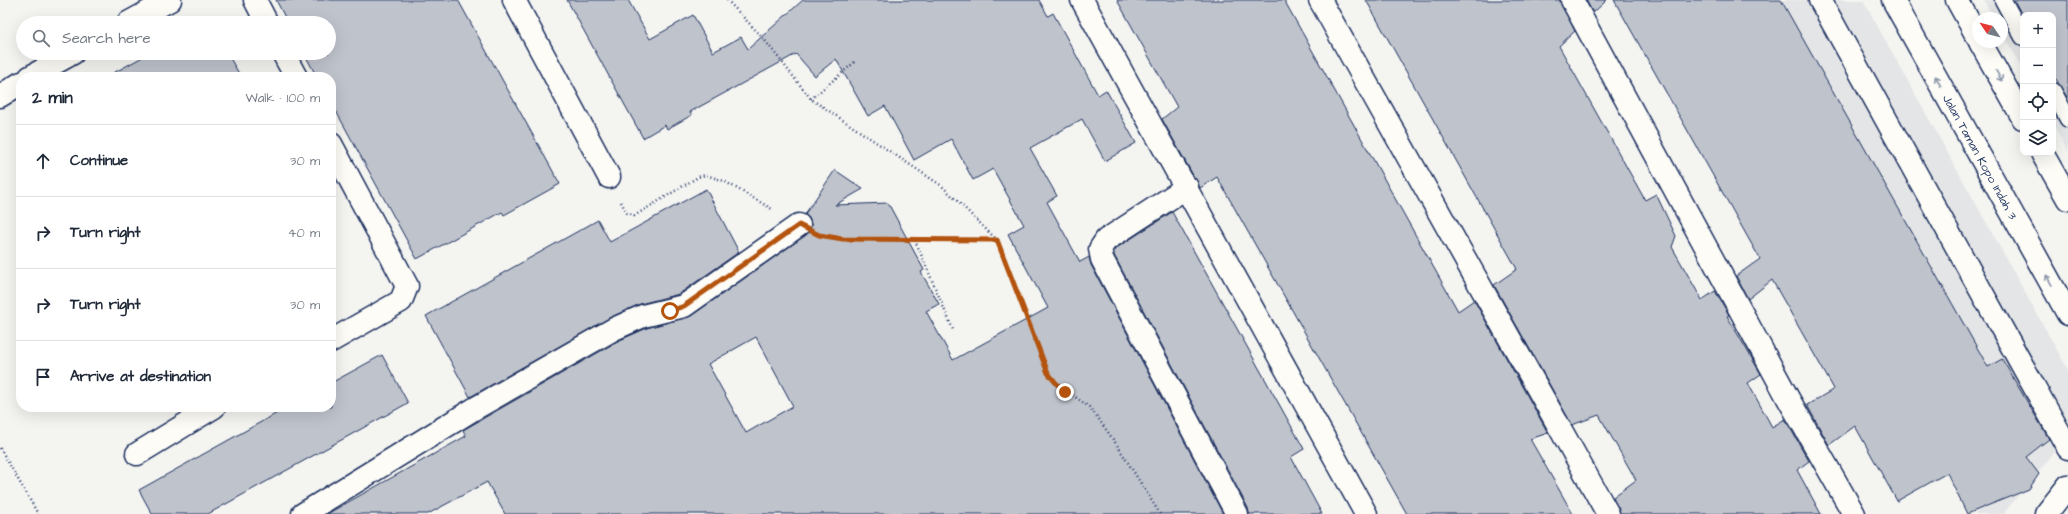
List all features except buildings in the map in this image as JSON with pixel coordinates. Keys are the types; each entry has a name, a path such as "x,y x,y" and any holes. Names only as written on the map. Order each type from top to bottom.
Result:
{"street":[{"path":"141,16 170,0"},
{"path":"254,0 263,16"},
{"path":"514,0 608,177"},
{"path":"1082,0 1187,187 1366,514"},
{"path":"1320,0 1608,514"},
{"path":"1572,0 1786,393 1854,514"},
{"path":"1820,0 2068,448"},
{"name":"Jalan Taman Kopo Indah 3","path":"1893,0 2068,314"},
{"path":"1957,0 1972,27"},
{"path":"1983,48 2020,113"},
{"path":"40,72 61,60"},
{"path":"287,60 293,72"},
{"path":"0,96 16,86"},
{"path":"336,153 407,286 401,302 336,338"},
{"path":"2044,156 2068,199"},
{"path":"1187,187 1106,240 1100,248 1102,259 1237,514"},
{"path":"303,514 474,409 614,328 644,316 684,306 799,225"},
{"path":"137,454 206,412"},
{"path":"2046,514 2068,486"}],"lane":[{"path":"2003,0 2020,31"},
{"path":"2056,96 2068,118"}],"path":[{"path":"727,0 763,38 811,99 942,186 997,240 1048,373 1056,383 1089,407 1095,414 1117,445 1160,514"},
{"path":"811,99 856,61"},
{"path":"608,177 627,213 634,216 698,178 706,175 724,181 819,235 843,239 997,240"},
{"path":"915,240 954,332"},
{"path":"0,448 38,514"}],"shaded area":[{"path":"1691,0 1863,0 2068,370 2068,436 2003,514 1976,514"},
{"path":"1984,0 2068,0 2068,152 2056,130 2056,12 2020,12 2020,65 2008,43 2008,12 1991,12"}],"route":[{"path":"670,311 684,306 799,225 819,235 843,239 997,240 1048,373 1065,392"}]}
